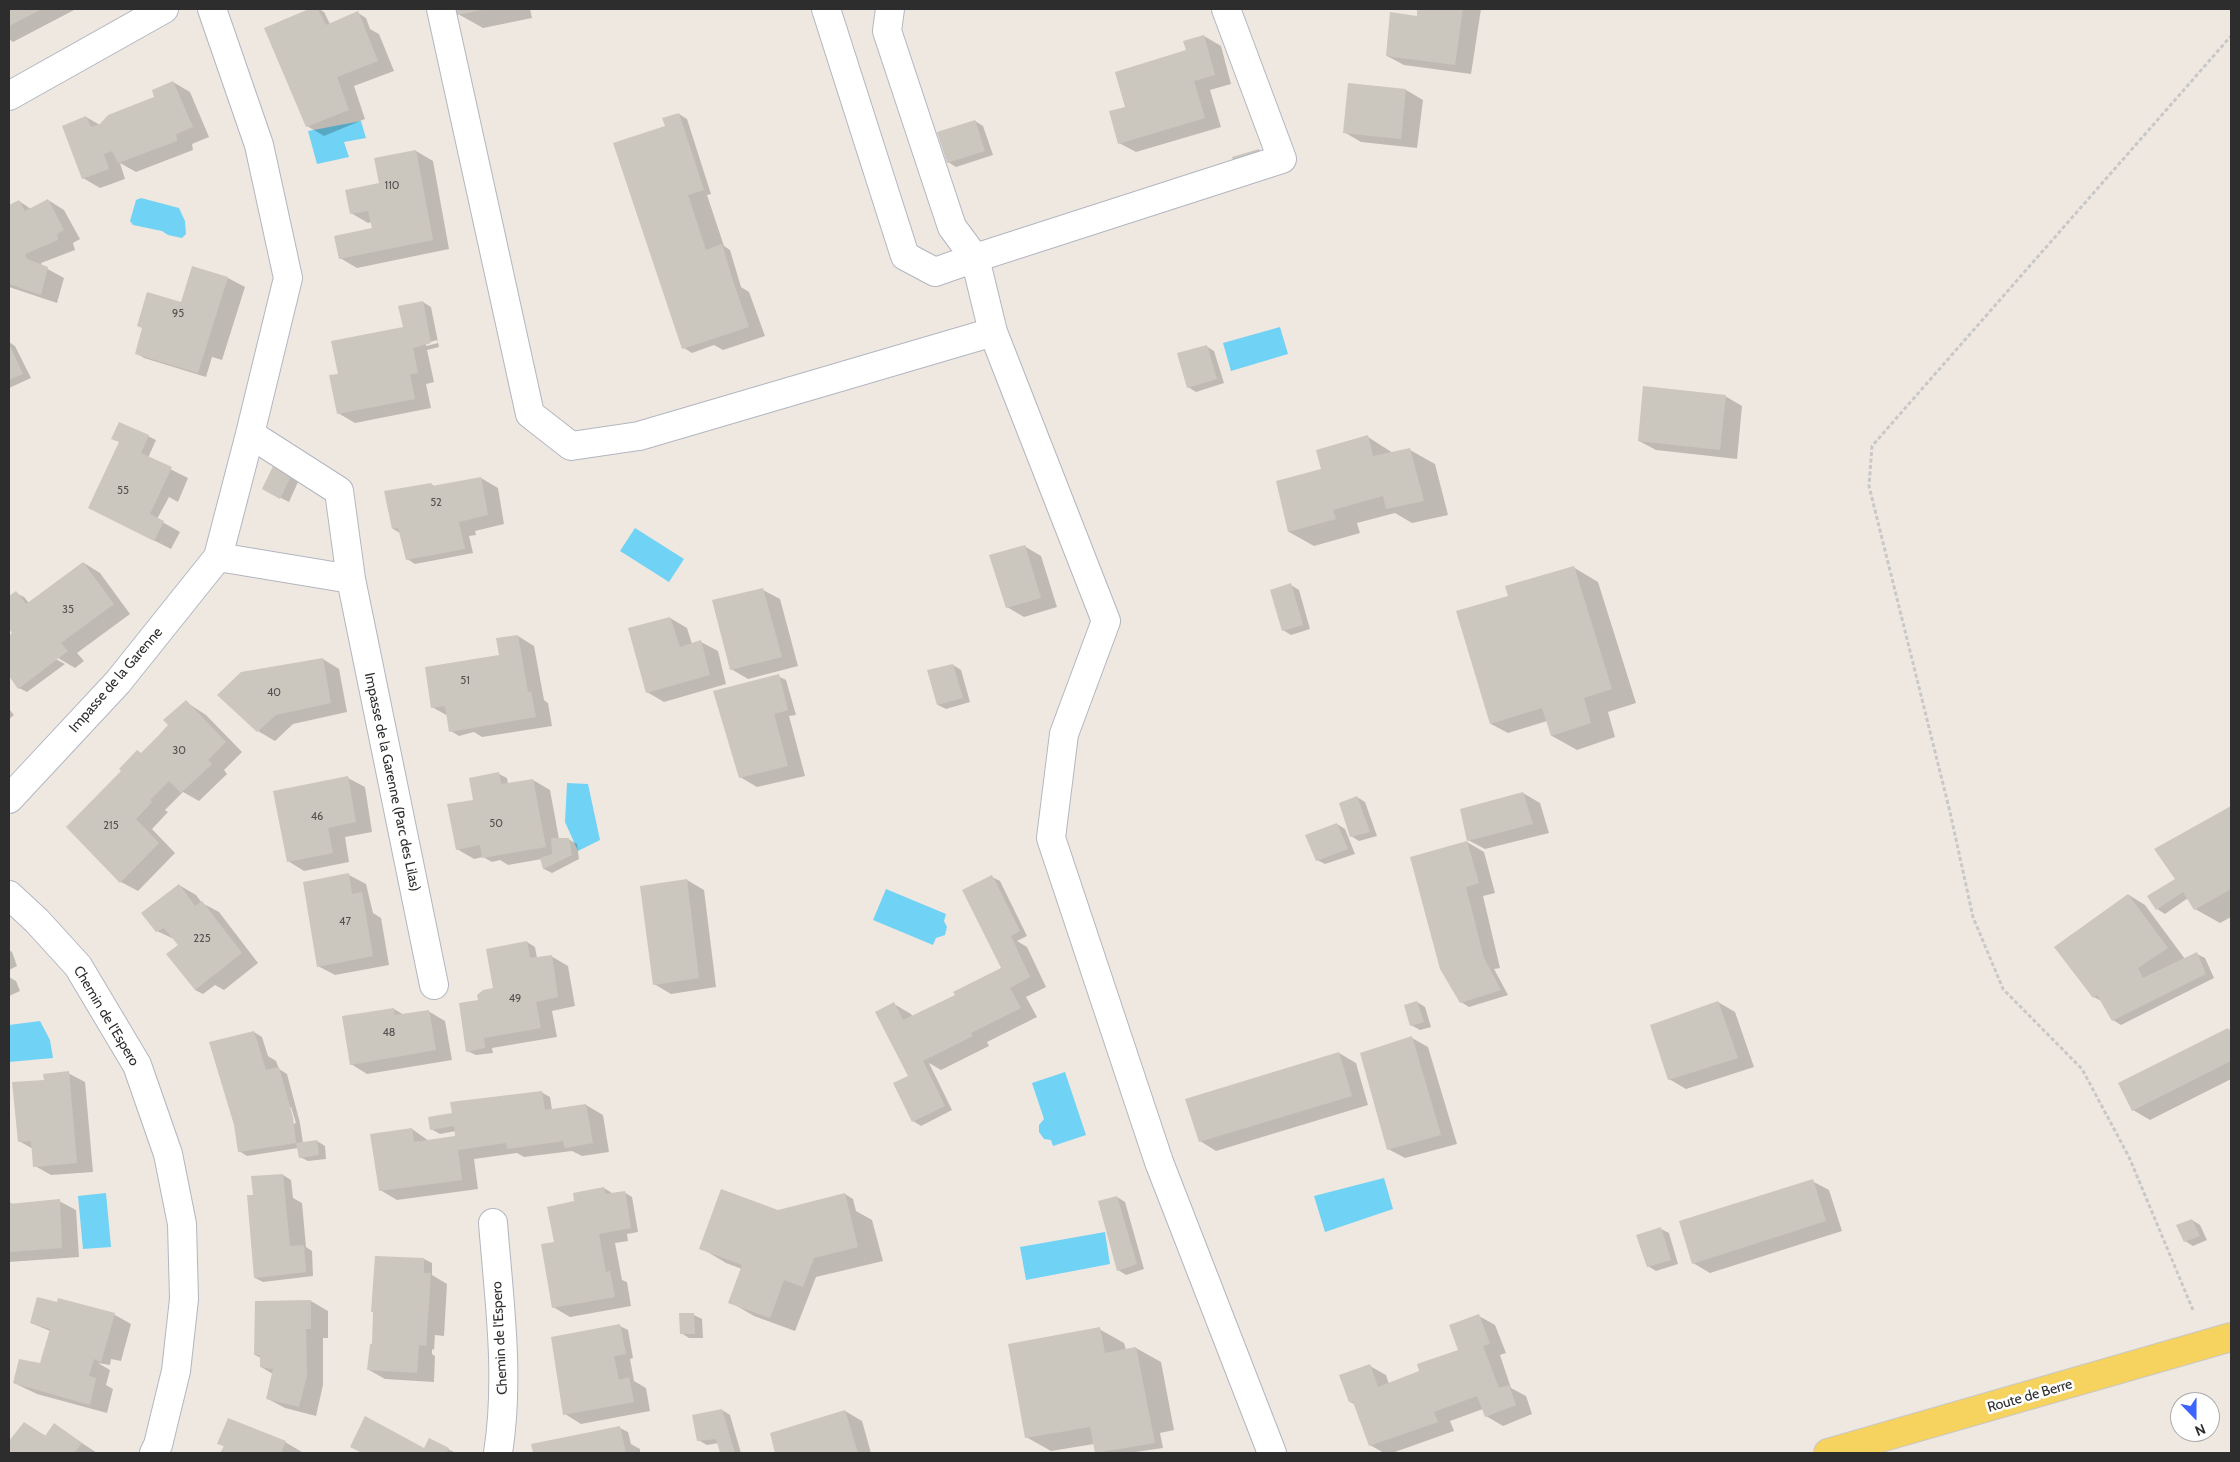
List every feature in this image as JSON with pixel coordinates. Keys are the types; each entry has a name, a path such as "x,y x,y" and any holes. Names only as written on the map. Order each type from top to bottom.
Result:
{"main road":[{"name":"Route de Berre","path":"1828,1453 2231,1337"}],"street":[{"path":"9,96 164,9"},
{"name":"Impasse de la Garenne","path":"9,799 118,682 218,558 250,434 288,278 259,145 212,9"},
{"path":"441,9 530,414 571,446 639,436 993,332"},
{"path":"826,9 905,256 935,272 1282,159 1226,9"},
{"path":"888,20 952,227 975,258 993,332 1106,621 1064,734 1051,838 1159,1162 1272,1453"},
{"path":"218,558 351,579 339,492 250,434"},
{"name":"Impasse de la Garenne (Parc des Lilas)","path":"351,579 434,984"},
{"name":"Chemin de l'Espero","path":"9,895 37,921 78,966 137,1065 168,1154 182,1224 184,1299 176,1371 158,1445 154,1453"},
{"name":"Chemin de l'Espero","path":"492,1223 504,1378 504,1419 498,1453"}],"path":[{"path":"2205,1346 2187,1292 2129,1157 2082,1069 2004,989 1973,917 1950,812 1869,486 1872,446 2231,36"}],"water":[{"path":"361,121 366,138 344,142 349,157 317,164 308,131"},
{"path":"141,198 179,208 185,221 186,234 182,238 168,235 162,231 133,225 130,221 136,200"},
{"path":"1280,327 1288,354 1231,371 1223,343"},
{"path":"635,528 684,559 669,582 620,551"},
{"path":"567,783 588,784 600,840 578,851 565,822"},
{"path":"886,889 946,914 944,921 947,927 945,935 936,938 933,945 873,920"},
{"path":"40,1021 50,1040 53,1058 9,1062 9,1025"},
{"path":"1065,1072 1086,1135 1053,1146 1051,1140 1044,1139 1039,1132 1039,1125 1044,1119 1032,1083"},
{"path":"1384,1178 1393,1209 1325,1232 1314,1196"},
{"path":"106,1193 111,1247 83,1249 78,1196"},
{"path":"1105,1232 1110,1264 1026,1280 1020,1247"}],"building":[{"path":"9,9 42,9 9,26"},
{"path":"309,9 318,9 326,25 358,11 378,61 337,77 349,110 306,127 264,28"},
{"path":"456,9 482,9 482,10 457,15"},
{"path":"1417,9 1463,9 1455,65 1386,56 1390,12 1417,16"},
{"path":"1204,35 1215,75 1194,81 1205,118 1118,144 1109,111 1125,107 1115,72 1186,50 1183,41"},
{"path":"173,81 193,127 176,134 177,141 118,163 112,151 104,154 109,169 82,179 62,126 86,116 91,127 100,124 108,115 154,97 152,90"},
{"path":"1348,83 1406,89 1401,139 1343,133"},
{"path":"679,113 704,190 688,195 706,250 722,244 749,327 682,349 613,143 665,126 662,118"},
{"path":"975,120 985,151 947,163 937,132"},
{"path":"1259,149 1262,159 1235,167 1232,157"},
{"path":"416,150 433,240 339,259 334,236 372,228 368,211 350,214 345,190 379,183 374,158"},
{"path":"48,199 64,230 57,234 58,240 25,254 27,259 48,267 41,295 9,284 9,205 19,200 25,211"},
{"path":"192,266 228,277 198,373 135,354 142,328 137,326 147,292 181,302"},
{"path":"423,301 431,343 413,348 418,373 410,374 415,399 337,414 329,375 338,374 331,341 403,327 398,306"},
{"path":"9,344 23,374 9,380"},
{"path":"1207,345 1217,379 1187,388 1177,353"},
{"path":"1643,386 1726,395 1720,450 1638,441"},
{"path":"119,422 149,435 141,453 172,467 150,514 164,521 154,541 88,508 119,442 111,439"},
{"path":"1368,435 1373,456 1410,448 1424,501 1386,509 1383,496 1333,510 1336,519 1288,532 1276,481 1321,469 1316,450"},
{"path":"273,466 291,476 280,499 262,489"},
{"path":"481,477 488,515 459,522 465,549 406,560 398,528 392,529 384,491 431,483 432,486"},
{"path":"1025,545 1041,598 1006,608 989,555"},
{"path":"83,562 114,604 61,643 68,651 18,689 9,676 9,636 12,633 9,629 9,596 16,591 26,604"},
{"path":"1574,566 1612,689 1584,698 1591,723 1551,736 1542,708 1490,724 1456,611 1508,596 1505,586"},
{"path":"1291,583 1303,625 1282,631 1270,590"},
{"path":"763,588 782,657 730,670 712,600"},
{"path":"670,617 680,647 701,640 710,675 646,693 628,628"},
{"path":"518,635 528,692 531,692 536,717 449,732 445,706 431,708 425,667 499,655 496,638"},
{"path":"323,658 331,703 276,715 257,732 217,695 241,672"},
{"path":"953,664 963,698 937,705 927,670"},
{"path":"779,674 788,710 774,714 788,766 739,778 713,691"},
{"path":"186,700 226,742 208,760 212,764 181,793 169,781 150,800 152,802 136,819 159,843 120,883 66,827 121,771 119,769 137,750 141,753 158,736 168,725 163,720"},
{"path":"499,772 501,784 533,779 546,847 482,858 480,845 456,850 447,804 473,800 469,778"},
{"path":"348,776 356,822 328,828 333,853 287,862 273,791"},
{"path":"1523,792 1533,824 1467,841 1460,809"},
{"path":"1357,796 1370,832 1350,837 1339,803"},
{"path":"2231,806 2231,889 2194,910 2183,892 2156,910 2147,896 2175,879 2154,849"},
{"path":"1337,823 1348,849 1316,861 1305,835"},
{"path":"551,838 569,838 572,855 543,869 540,858 552,854"},
{"path":"1467,841 1479,883 1466,887 1484,958 1501,990 1460,1003 1440,969 1410,857"},
{"path":"349,873 352,894 362,892 373,956 317,967 303,882"},
{"path":"992,875 1020,931 1011,936 1030,977 1010,988 1021,1008 971,1033 973,1036 923,1061 945,1106 912,1122 893,1083 908,1076 875,1012 894,1002 903,1020 955,995 953,992 1001,968 962,890"},
{"path":"687,879 699,978 653,985 640,886"},
{"path":"179,884 195,906 202,901 242,953 195,990 166,954 178,945 164,928 156,932 141,913"},
{"path":"2128,894 2168,948 2138,968 2143,978 2197,952 2206,974 2112,1021 2097,995 2093,998 2054,947"},
{"path":"527,941 530,958 552,955 558,997 536,1002 541,1028 484,1038 485,1048 466,1052 459,1003 478,1000 477,995 483,990 493,988 486,949"},
{"path":"1417,1001 1424,1022 1410,1026 1404,1005"},
{"path":"1718,1001 1738,1058 1668,1080 1650,1025"},
{"path":"394,1008 395,1015 429,1010 436,1050 350,1065 342,1016"},
{"path":"2228,1028 2231,1034 2231,1061 2132,1111 2118,1083"},
{"path":"254,1031 266,1070 279,1067 293,1117 296,1143 238,1152 234,1125 209,1042"},
{"path":"1412,1036 1441,1135 1387,1150 1360,1053"},
{"path":"1339,1052 1352,1096 1199,1142 1185,1099"},
{"path":"69,1071 77,1163 33,1167 31,1141 18,1142 12,1082 44,1080 43,1074"},
{"path":"542,1091 545,1110 586,1104 593,1143 565,1148 563,1141 507,1149 506,1143 458,1150 462,1180 379,1191 370,1134 412,1128 414,1142 455,1136 454,1126 430,1130 428,1117 452,1113 450,1102"},
{"path":"317,1140 319,1155 299,1158 296,1143"},
{"path":"283,1174 290,1246 304,1245 306,1272 254,1278 247,1195 253,1195 251,1176"},
{"path":"1813,1179 1826,1221 1692,1264 1679,1221"},
{"path":"604,1187 605,1194 625,1191 631,1228 599,1234 606,1272 610,1271 615,1297 552,1308 541,1244 554,1242 547,1207 574,1201 573,1193"},
{"path":"721,1189 778,1210 845,1193 858,1247 814,1258 803,1287 784,1280 770,1318 728,1303 742,1265 699,1249"},
{"path":"1117,1196 1137,1264 1117,1271 1098,1201"},
{"path":"60,1199 62,1248 9,1252 9,1204"},
{"path":"2192,1219 2200,1236 2184,1242 2176,1225"},
{"path":"1661,1227 1671,1260 1647,1267 1636,1235"},
{"path":"375,1256 424,1258 424,1273 431,1273 426,1346 419,1345 417,1373 367,1370 370,1344 372,1344 373,1312 371,1312"},
{"path":"37,1297 57,1302 58,1298 115,1313 101,1362 94,1359 89,1376 96,1378 90,1405 13,1383 19,1359 40,1363 50,1329 30,1323"},
{"path":"311,1300 311,1329 306,1329 307,1375 299,1407 266,1399 273,1369 260,1367 260,1355 254,1355 255,1301"},
{"path":"679,1313 694,1313 695,1334 680,1334"},
{"path":"1479,1314 1490,1344 1483,1346 1499,1388 1509,1385 1516,1405 1485,1417 1477,1396 1434,1412 1438,1422 1369,1446 1353,1402 1349,1402 1339,1375 1370,1364 1378,1387 1419,1371 1417,1364 1458,1350 1449,1325"},
{"path":"620,1324 626,1354 614,1356 619,1380 629,1377 634,1402 563,1415 551,1337"},
{"path":"1100,1327 1105,1353 1136,1347 1155,1443 1095,1453 1090,1427 1025,1438 1008,1344"},
{"path":"722,1409 735,1453 720,1453 716,1439 697,1441 692,1415"},
{"path":"845,1410 858,1453 775,1453 770,1433"},
{"path":"365,1416 424,1448 429,1438 449,1448 446,1453 362,1453 350,1447"},
{"path":"228,1418 286,1441 281,1453 220,1453 224,1446 217,1444"},
{"path":"24,1422 45,1436 54,1423 82,1443 74,1453 9,1453 9,1441"},
{"path":"620,1426 626,1453 533,1453 531,1444"}]}
